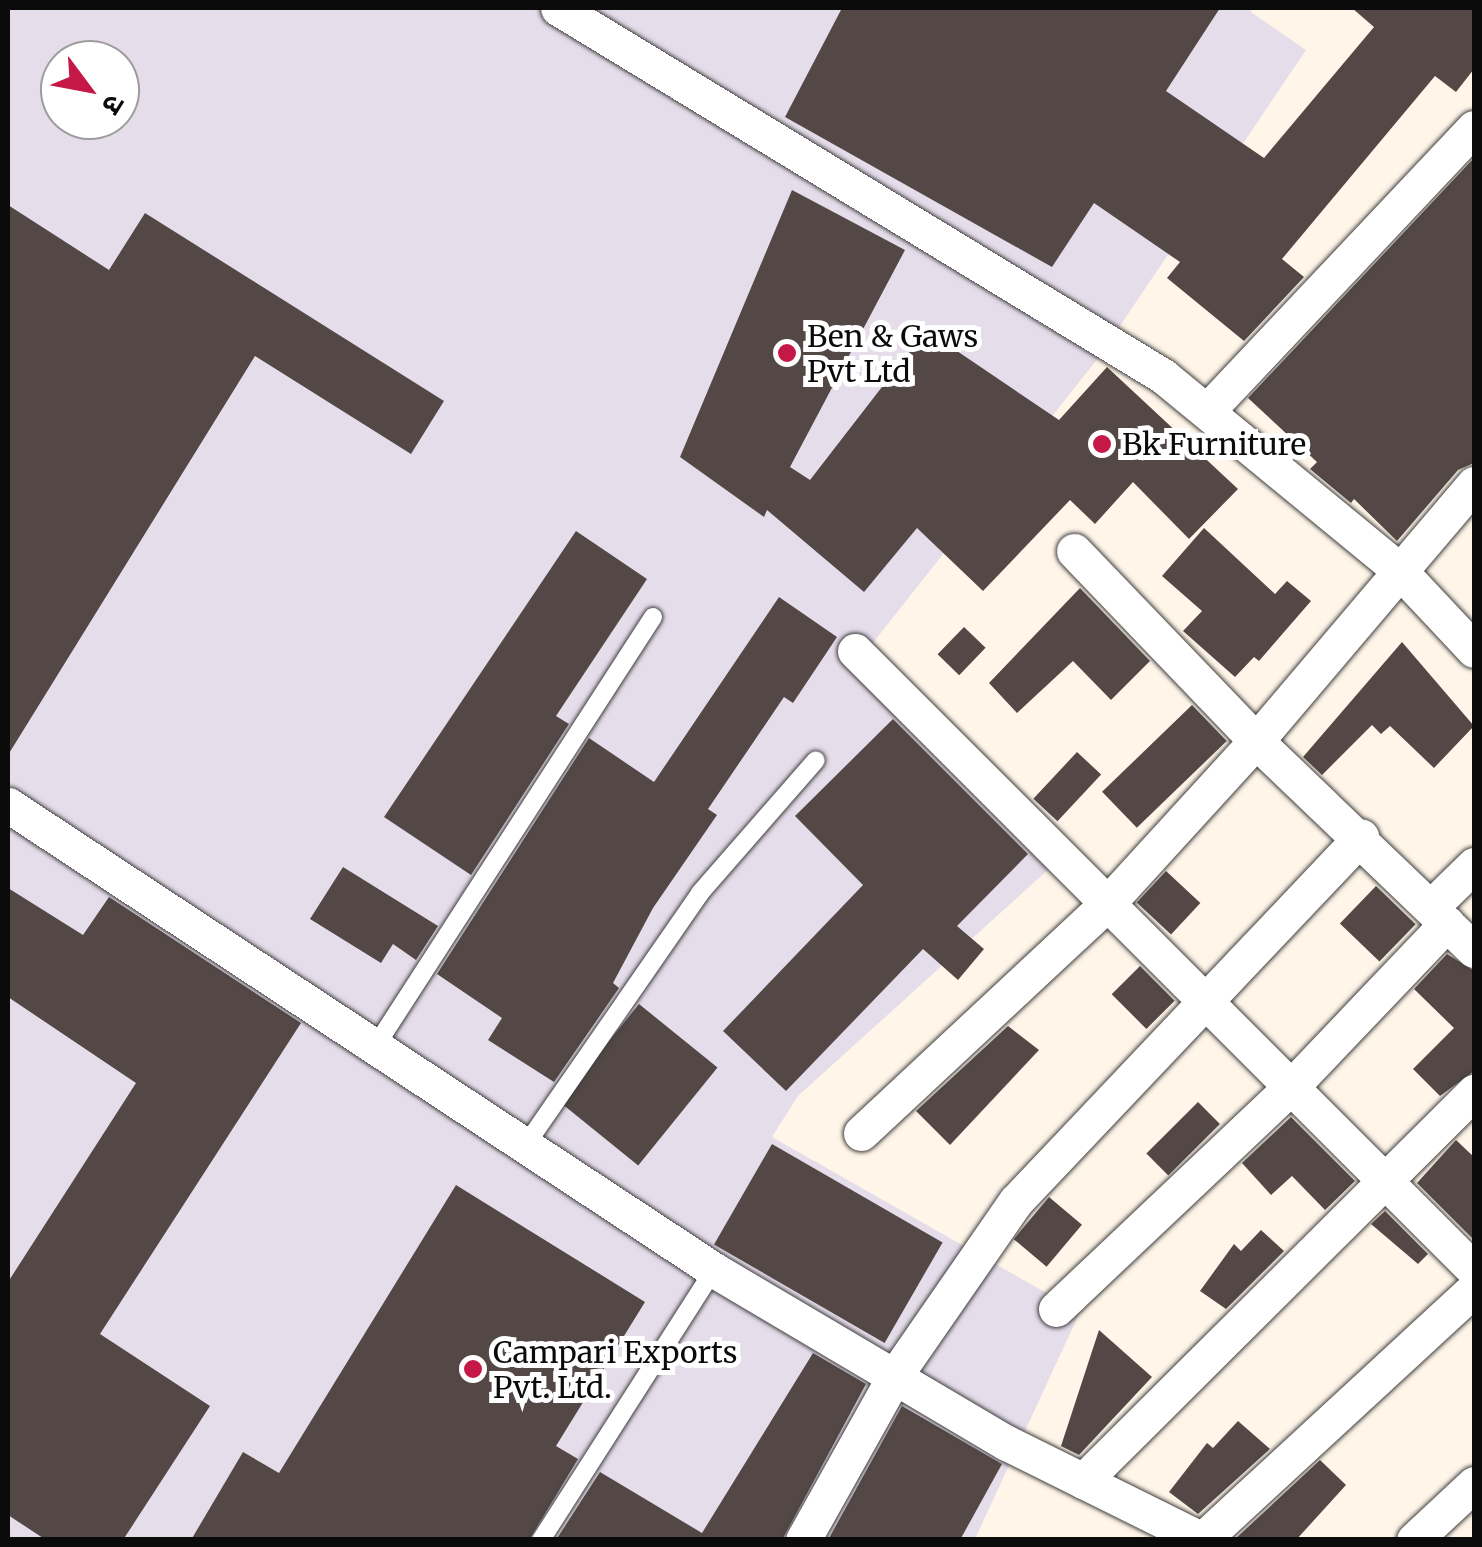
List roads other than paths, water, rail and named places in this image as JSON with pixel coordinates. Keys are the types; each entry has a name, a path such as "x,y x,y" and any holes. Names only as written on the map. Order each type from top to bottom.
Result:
{"street":[{"path":"558,8 1163,376 1398,568 1474,650"},
{"path":"1207,411 1474,128"},
{"path":"861,1134 1107,904 1256,741 1398,568 1474,484"},
{"path":"1074,551 1256,741 1361,837 1474,950"},
{"path":"855,651 1474,1270"},
{"path":"8,805 714,1270 894,1377 1083,1481 1202,1540 1474,1289"},
{"path":"802,1540 894,1377 1016,1201 1202,999 1361,837"},
{"path":"1056,1309 1291,1087 1439,915 1474,865"},
{"path":"1083,1481 1383,1178 1474,1092"},
{"path":"1414,1540 1474,1484"}],"lane":[{"path":"375,1047 653,616"},
{"path":"525,1146 700,893 816,760"},
{"path":"540,1540 714,1270"}],"place":[{"name":"Ben & Gaws Pvt Ltd","path":"787,353"},
{"name":"Bk Furniture","path":"1102,444"},
{"name":"Campari Exports Pvt. Ltd.","path":"473,1369"}]}
